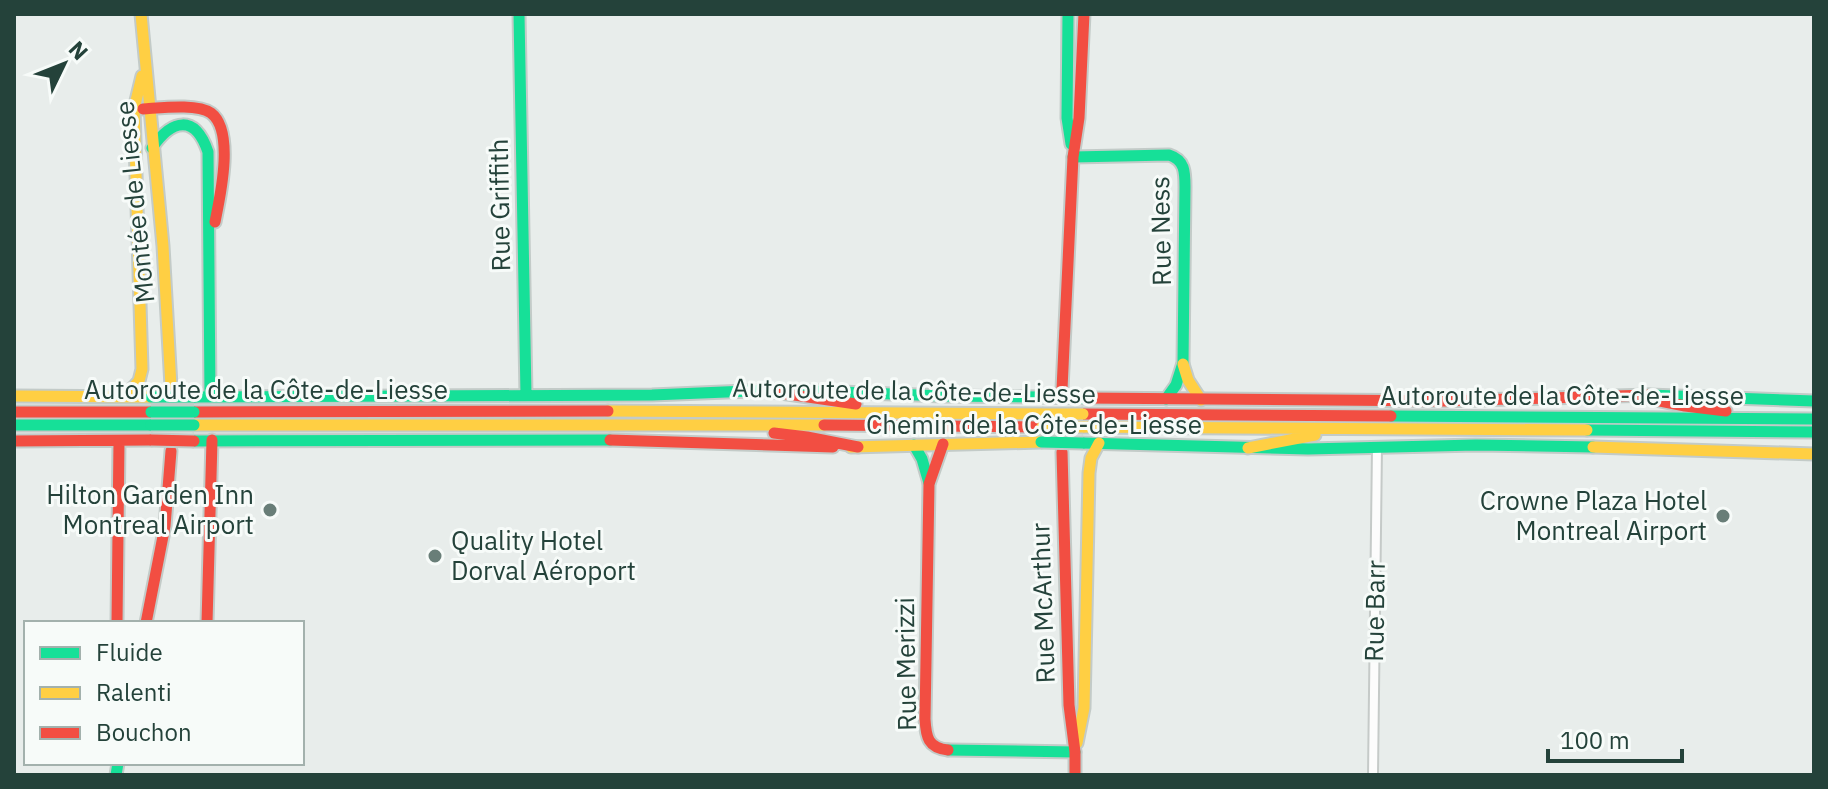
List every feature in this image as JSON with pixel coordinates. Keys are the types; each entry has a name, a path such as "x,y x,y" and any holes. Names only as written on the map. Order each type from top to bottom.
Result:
{"main road":[{"name":"Montée de Liesse","path":"141,14 168,311 171,386"},
{"name":"Rue Griffith","path":"519,14 526,395"},
{"path":"1068,14 1067,118 1073,157"},
{"path":"1062,389 1073,157 1079,118 1084,14"},
{"path":"125,396 139,381 142,369 134,109 144,65"},
{"path":"134,109 202,110 213,114 221,125 222,178 211,255"},
{"path":"152,148 166,131 176,125 191,126 204,137 209,159 210,396"},
{"name":"Rue Ness","path":"1073,157 1169,155 1183,164 1183,363 1176,385 1166,399"},
{"name":"Rue Ness","path":"1183,363 1191,385 1201,400"},
{"name":"Chemin de la Côte-de-Liesse","path":"14,396 663,394 833,390 943,396 1201,400 1460,401 1635,396 1814,401"},
{"path":"767,391 920,412"},
{"path":"1635,396 1685,406 1798,419"},
{"name":"Autoroute de la Côte-de-Liesse","path":"14,412 151,412 194,419 1814,434"},
{"name":"Autoroute de la Côte-de-Liesse","path":"14,425 151,425 194,419 920,412 1814,419"},
{"path":"702,424 807,437 858,447"},
{"path":"1248,448 1345,429"},
{"path":"207,621 212,440"},
{"name":"Chemin de la Côte-de-Liesse","path":"14,441 617,440 858,447 1041,442 1308,449 1476,445 1814,454"},
{"path":"117,621 119,441"},
{"path":"1075,775 1075,752 1084,708 1089,473 1091,458 1099,443"},
{"name":"Rue Merizzi","path":"929,484 943,444"},
{"name":"Rue Merizzi","path":"914,445 921,456 929,484 925,719 929,742 935,748 945,750 1075,752"},
{"path":"146,621 165,526 171,451"},
{"name":"Rue McArthur","path":"1062,452 1069,705 1075,752"}],"street":[{"name":"Rue Barr","path":"1373,775 1377,447"}],"traffic: fast":[{"path":"519,14 526,395"},
{"path":"1068,14 1067,118 1071,144"},
{"path":"152,148 167,131 183,125 197,131 208,152 210,396"},
{"path":"1073,157 1169,155 1183,167 1183,363 1176,385 1166,399"},
{"path":"194,397 652,395 773,390"},
{"path":"790,390 1042,397"},
{"path":"1649,395 1814,401"},
{"path":"151,397 194,397"},
{"path":"1042,397 1084,398"},
{"path":"151,412 194,412"},
{"path":"1391,416 1814,419"},
{"path":"14,425 151,425"},
{"path":"151,425 194,425"},
{"path":"1587,430 1814,432"},
{"path":"194,441 610,440"},
{"path":"1041,442 1083,443"},
{"path":"1083,443 1308,449 1476,445 1593,447"},
{"path":"914,445 929,483"},
{"path":"948,750 1075,752"},
{"path":"116,775 118,765"}],"traffic: slow":[{"path":"141,14 163,246 171,386"},
{"path":"125,396 139,381 142,369 134,109 142,76"},
{"path":"1183,364 1188,380 1201,400"},
{"path":"14,396 151,397"},
{"path":"608,411 1042,414"},
{"path":"1042,414 1083,414"},
{"path":"194,425 824,425"},
{"path":"1042,427 1083,427"},
{"path":"1083,427 1587,430"},
{"path":"1248,448 1315,435"},
{"path":"851,447 1041,442"},
{"path":"1077,743 1084,708 1089,473 1091,458 1099,443"},
{"path":"1593,447 1814,454"}],"traffic: jam":[{"path":"1062,389 1073,157 1079,118 1084,14"},
{"path":"143,109 197,108 211,113 218,122 224,165 215,222"},
{"path":"767,391 856,404"},
{"path":"1084,398 1445,401 1649,395"},
{"path":"1635,396 1726,411"},
{"path":"194,412 608,411"},
{"path":"14,412 151,412"},
{"path":"1083,414 1391,416"},
{"path":"824,425 1042,427"},
{"path":"774,433 858,447"},
{"path":"14,441 151,440"},
{"path":"151,440 194,441"},
{"path":"207,621 212,440"},
{"path":"610,440 833,447"},
{"path":"117,621 119,441"},
{"path":"943,444 929,484 925,719 929,740 936,747 948,750"},
{"path":"146,621 165,526 171,451"},
{"path":"1062,452 1069,705 1075,775"}],"place":[{"name":"Hilton Garden Inn Montreal Airport","path":"270,510"},
{"name":"Crowne Plaza Hotel Montreal Airport","path":"1723,516"},
{"name":"Quality Hotel Dorval Aéroport","path":"435,556"}]}
